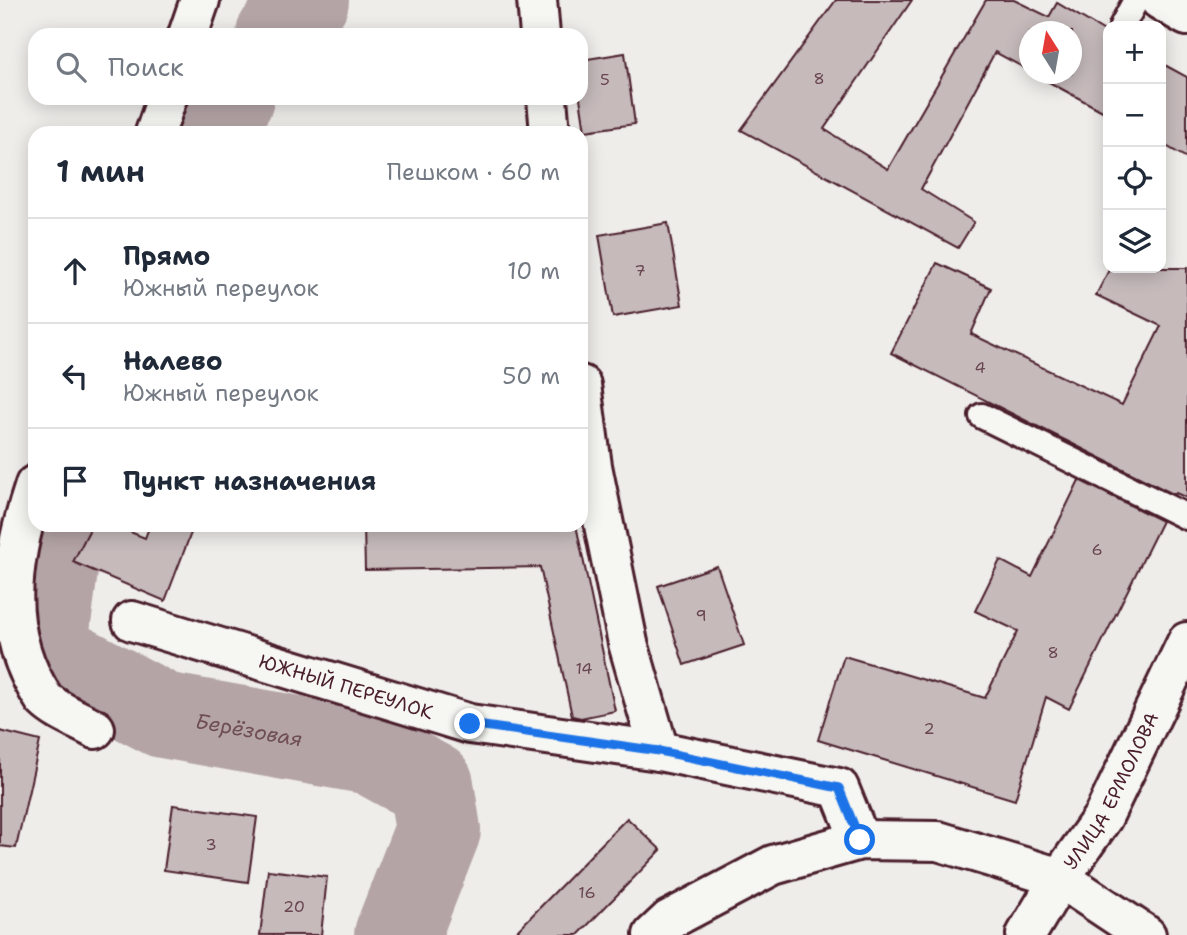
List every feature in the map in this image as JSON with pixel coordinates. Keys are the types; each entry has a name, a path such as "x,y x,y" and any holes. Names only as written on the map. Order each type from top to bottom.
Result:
{"street":[{"path":"190,28 200,0"},
{"path":"537,0 539,28"},
{"path":"1160,0 1187,16"},
{"path":"157,126 165,105"},
{"path":"548,105 550,126"},
{"path":"588,437 628,643 659,751"},
{"path":"28,506 6,572 2,623 15,666 45,701 95,729"},
{"name":"ЮЖНЫЙ ПЕРЕУЛОК","path":"132,621 470,724 659,751 839,788 860,840"},
{"name":"УЛИЦА ЕРМОЛОВА","path":"1026,935 1060,878 1103,817 1187,642"},
{"path":"653,935 669,920 773,865 860,840 938,841 1060,878 1146,935"}],"lane":[{"path":"1125,21 1136,0"},
{"path":"982,416 1187,517"}],"building":[{"path":"836,0 912,0 824,129 888,169 986,0 1014,0 1049,17 1057,3 1103,30 1103,111 1052,84 1082,84 1082,21 1019,21 1019,65 995,52 921,189 974,222 958,248 741,130"},
{"path":"625,53 635,124 588,131 588,126 584,126 581,105 588,105 588,59"},
{"path":"1166,66 1187,77 1187,158 1166,146"},
{"path":"668,223 682,305 613,317 599,235"},
{"path":"937,263 991,288 971,334 1122,405 1161,326 1096,295 1107,273 1166,273 1166,268 1187,268 1187,498 1176,493 1175,495 891,353"},
{"path":"1079,480 1162,521 1069,709 1046,697 1015,800 818,740 844,656 985,698 1018,631 975,611 1000,560 1032,577"},
{"path":"88,532 130,532 145,538 147,532 191,532 165,601 73,562"},
{"path":"364,532 577,532 615,711 581,718 572,716 540,567 365,570"},
{"path":"717,566 744,645 684,665 658,586"},
{"path":"0,731 40,741 16,848 0,846"},
{"path":"173,805 257,817 248,882 164,870"},
{"path":"627,818 661,850 578,935 513,935"},
{"path":"268,870 327,877 321,935 260,935"}],"waterway":[{"name":"Берёзовая","path":"284,28 306,0"},
{"name":"Берёзовая","path":"209,126 226,105"},
{"name":"Берёзовая","path":"60,532 44,652 163,715 371,752 431,785 438,830 397,935"}],"route":[{"path":"470,724 659,751 839,788 860,840"}]}
